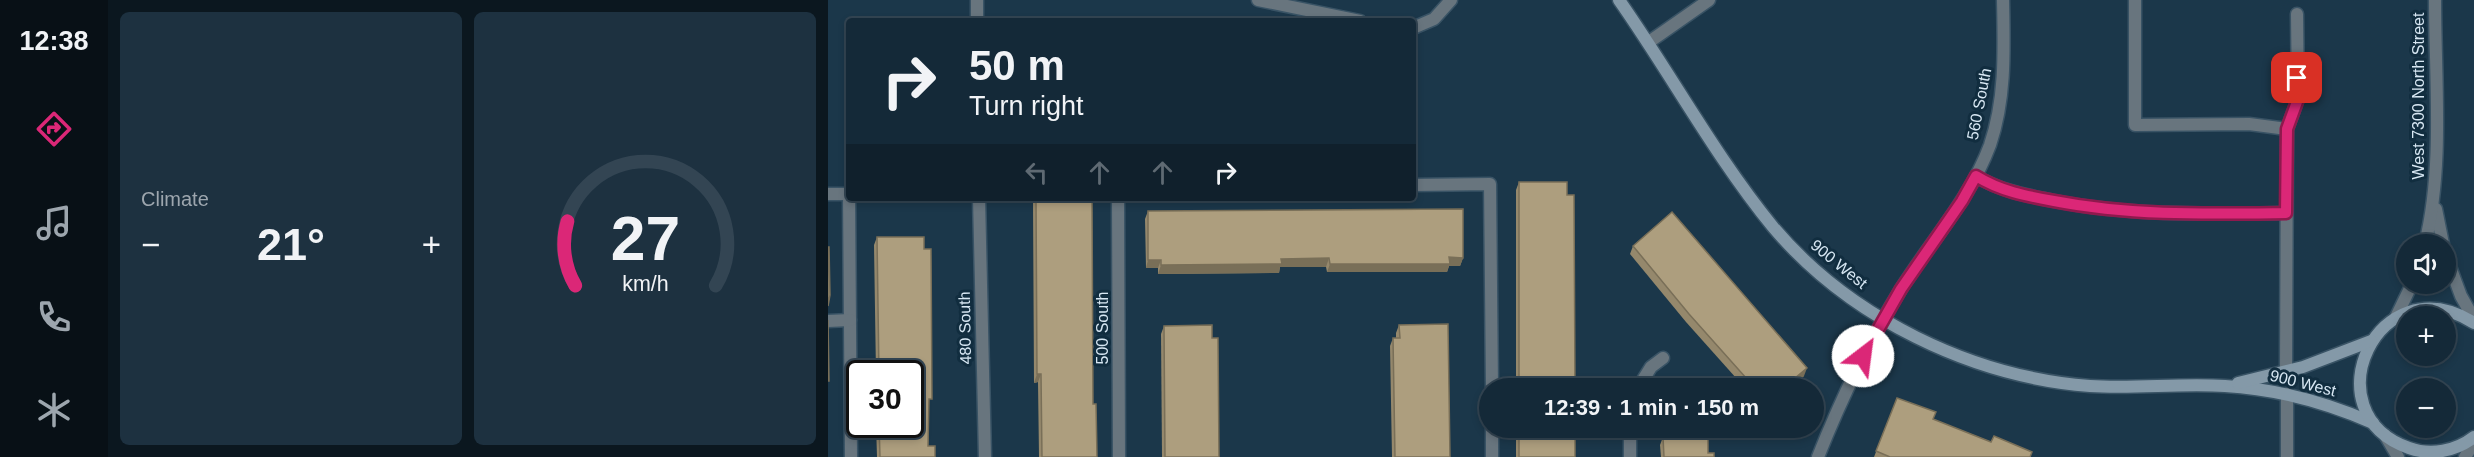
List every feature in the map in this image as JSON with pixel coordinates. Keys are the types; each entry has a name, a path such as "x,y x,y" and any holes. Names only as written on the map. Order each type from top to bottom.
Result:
{"street":[{"path":"977,0 977,18"},
{"path":"1258,0 1345,18"},
{"path":"1416,27 1434,19 1451,0"},
{"name":"900 West","path":"1618,0 1649,42 1744,189 1775,228 1808,262 1834,284 1885,319 1936,348 2009,371 2048,380 2118,387 2223,386 2287,394 2338,408 2373,423"},
{"path":"1649,42 1709,0"},
{"name":"560 South","path":"1818,457 1856,370 1901,289 1962,201 1990,144 2002,91 2003,0"},
{"path":"2135,0 2135,125 2249,124 2287,129"},
{"name":"West 7300 North Street","path":"2427,234 2434,192 2435,0"},
{"path":"2286,372 2287,129 2298,99 2297,14"},
{"path":"1976,176 1995,188 2113,211 2180,214 2286,213"},
{"path":"1416,185 1490,184 1492,378"},
{"name":"West 7300 North Street","path":"2434,192 2441,234"},
{"path":"828,194 846,194"},
{"path":"849,201 851,457"},
{"name":"480 South","path":"979,201 985,457"},
{"name":"500 South","path":"1118,201 1119,457"},
{"path":"2456,281 2474,321"},
{"path":"2456,313 2474,321"},
{"path":"2396,317 2382,327 2363,356 2360,391 2373,423 2385,435 2398,457"},
{"path":"828,321 850,320"},
{"name":"900 West","path":"2223,386 2286,372 2338,355 2371,341"},
{"path":"1644,378 1651,367 1663,358"},
{"path":"2287,394 2287,457"},
{"path":"2385,435 2407,448 2433,452 2450,450 2474,437"},
{"path":"1492,438 1492,457"},
{"path":"1630,438 1630,457"},
{"path":"2465,457 2474,442"}],"building":[{"path":"1519,182 1567,182 1567,195 1574,195 1575,378 1519,378"},
{"path":"1036,201 1092,201 1093,404 1096,404 1097,457 1042,457 1041,374 1037,374"},
{"path":"1463,209 1463,258 1449,257 1450,264 1330,264 1329,258 1281,259 1282,264 1161,265 1161,260 1148,260 1148,211"},
{"path":"1672,212 1807,368 1795,378 1746,378 1633,246"},
{"path":"877,237 924,237 924,249 931,249 932,399 929,399 928,446 935,446 935,457 880,457 879,438 924,438 924,360 879,360"},
{"path":"828,247 830,295 828,306"},
{"path":"828,320 829,381 828,381"},
{"path":"1448,324 1450,457 1395,457 1393,338 1400,338 1399,325"},
{"path":"1212,325 1212,338 1218,338 1219,457 1165,457 1164,326"},
{"path":"1897,398 1936,412 1933,419 1991,442 1994,436 2032,452 2030,457 1890,457 1876,451"},
{"path":"1519,438 1575,438 1575,457 1519,457"},
{"path":"1663,438 1708,438 1708,453 1714,453 1714,457 1664,457"}],"route":[{"path":"1863,356 1901,289 1962,201 1976,176 1995,188 2113,211 2193,214 2286,213 2287,129 2298,99 2297,78"}]}
